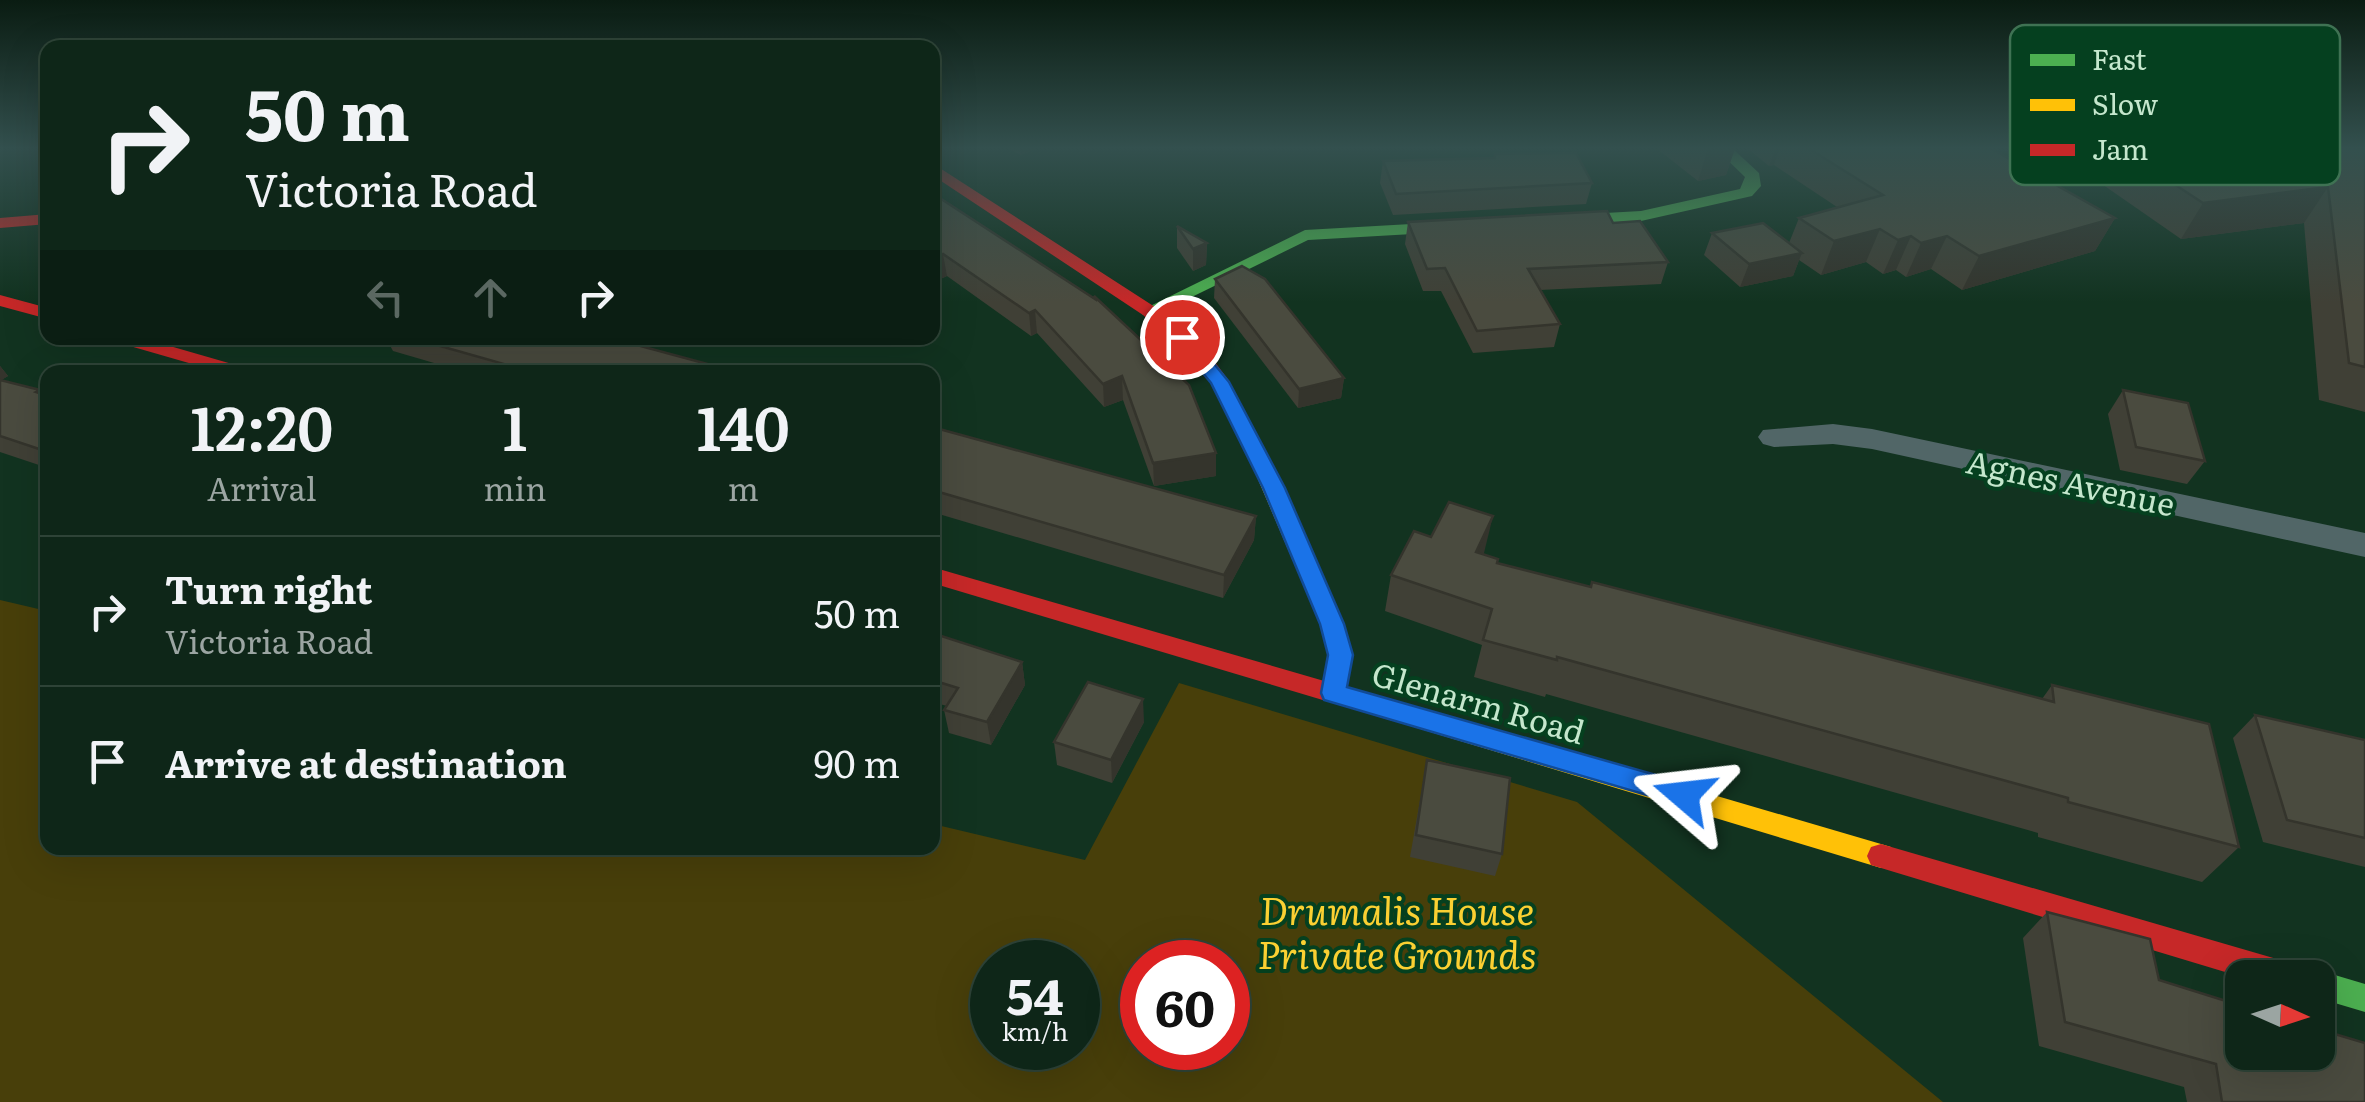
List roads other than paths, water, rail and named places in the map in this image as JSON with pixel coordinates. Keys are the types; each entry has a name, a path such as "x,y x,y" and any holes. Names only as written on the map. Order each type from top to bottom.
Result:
{"street":[{"path":"979,199 1182,337 1220,382 1274,488 1332,624 1340,655 1333,693"},
{"path":"1149,312 1305,235 1641,216 1721,199"},
{"path":"0,223 40,220"},
{"path":"2,302 40,312"},
{"path":"148,345 215,365"},
{"name":"Agnes Avenue","path":"1774,437 1859,436 2365,544"},
{"name":"Glenarm Road","path":"940,577 2233,960"},
{"path":"2335,989 2365,998"}],"park label":[{"name":"Drumalis House Private Grounds","path":"1397,930"}]}
